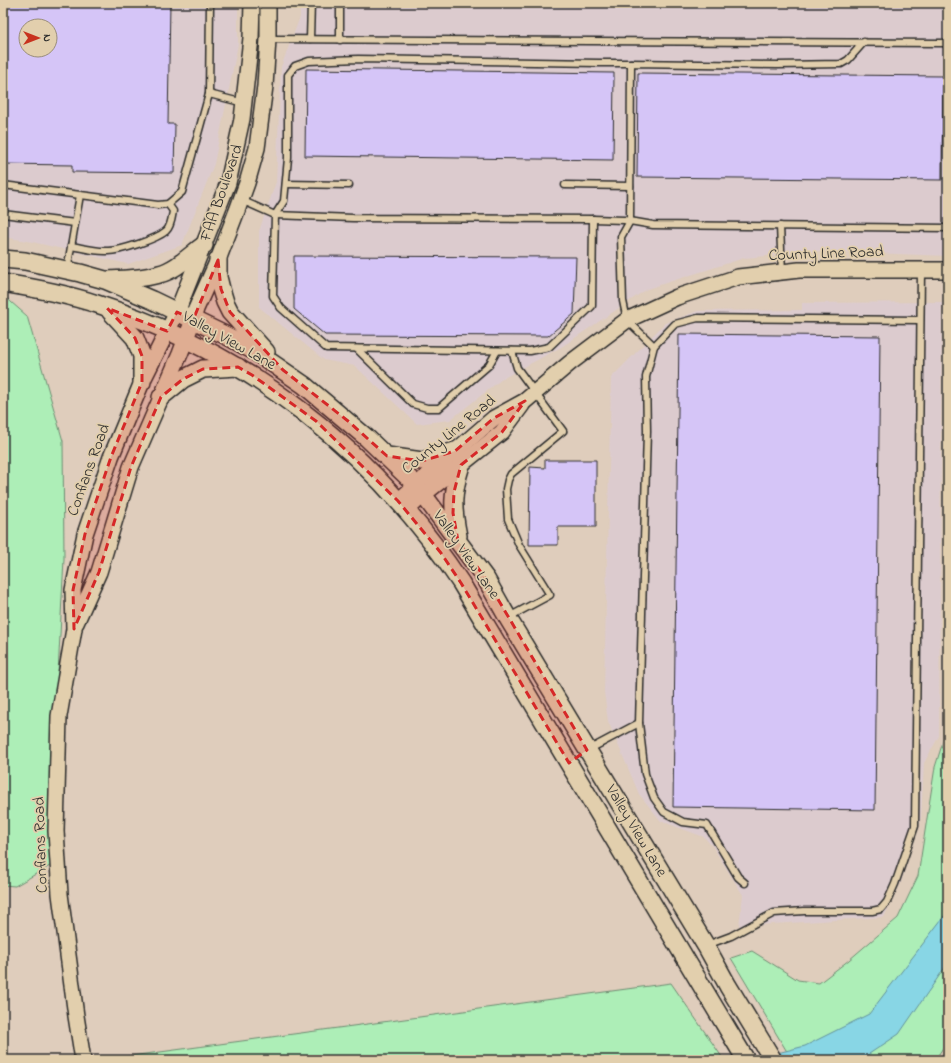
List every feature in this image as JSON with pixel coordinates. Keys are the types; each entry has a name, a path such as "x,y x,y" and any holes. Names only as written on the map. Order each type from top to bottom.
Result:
{"main road":[{"path":"105,280 134,278 159,274 175,266 204,245"},
{"name":"Valley View Lane","path":"3,259 67,270 105,280 152,300 229,337 256,352 304,385 348,421 387,456 420,490 486,579 773,1060"},
{"path":"218,260 218,277 225,302 230,312 283,370"},
{"name":"Valley View Lane","path":"3,283 75,298 128,314 185,339 238,367 291,402 316,421 363,463 402,505 442,553 746,1060"},
{"path":"108,308 135,338 142,356 142,382"},
{"path":"161,397 183,379 203,369 238,367"},
{"path":"387,456 422,461 458,458 453,513 458,540"},
{"path":"569,763 588,750"}],"street":[{"name":"FAA Boulevard","path":"167,331 177,312 228,183 242,120 251,38 252,3"},
{"name":"FAA Boulevard","path":"185,339 241,200 257,148 265,86 268,39 268,3"},
{"name":"County Line Road","path":"402,505 458,458 502,432 530,397 570,363 627,320 677,297 738,277 799,270 948,270"},
{"name":"Conflans Road","path":"83,1060 60,894 56,831 59,716 74,629 73,590 86,534 111,457 142,382 167,331"},
{"name":"Conflans Road","path":"74,629 99,572 131,467 185,339"}],"lane":[{"path":"3,184 158,205 168,204 182,192 209,94 210,3"},
{"path":"310,40 311,3"},
{"path":"340,3 340,40"},
{"path":"268,39 864,42 944,43 948,46"},
{"path":"593,219 592,306 549,347 530,351 326,348 281,308 273,296 275,215 284,201 288,158 288,75 295,66 309,61 358,59 778,65 841,64 848,60 864,42"},
{"path":"632,63 630,220 621,237 623,301 627,320 654,346"},
{"path":"209,94 244,103"},
{"path":"286,184 349,185"},
{"path":"565,185 630,186"},
{"path":"67,270 80,195"},
{"path":"241,200 275,215 353,218 593,219 630,220 653,225 948,228"},
{"path":"71,246 108,251 116,250 150,239 166,231 168,228 174,211 168,204"},
{"path":"3,214 75,223"},
{"path":"780,226 782,272"},
{"path":"706,946 731,936 774,913 804,911 872,911 881,909 887,902 895,884 915,826 921,270"},
{"path":"746,883 738,877 706,825 683,822 664,812 654,798 645,774 639,723 647,431 646,377 654,346 675,324 698,318 920,320"},
{"path":"357,349 412,404 427,408 439,408 489,366 497,351"},
{"path":"508,618 550,595 519,545 508,520 506,489 508,480 511,474 563,431 530,397 517,368 512,351"},
{"path":"588,750 639,723"}],"highlighted area":[{"path":"218,260 221,289 230,312 283,370 348,421 387,456 422,461 455,451 494,418 525,401 502,432 461,465 454,492 453,513 458,541 486,579 587,750 569,763 461,583 441,553 398,501 316,421 252,375 238,367 203,369 183,379 161,397 131,467 99,572 74,629 73,590 85,534 111,457 142,382 142,356 135,338 107,308 167,331 177,312 193,320"}],"shaded area":[{"path":"3,3 238,3 238,44 214,164 182,245 128,264 28,241 3,237"},
{"path":"300,3 948,3 948,256 820,251 744,258 647,289 563,346 502,379 450,420 417,424 355,366 324,360 259,307 259,231 276,182 281,67 300,17"},
{"path":"942,302 939,736 924,763 921,817 901,882 884,917 739,926 743,895 713,847 704,837 661,821 639,794 608,721 604,692 611,378 665,323 698,311 802,310 802,303"}],"green space":[{"path":"3,295 27,316 63,441 64,559 56,711 55,863 15,886 3,885"},
{"path":"948,726 948,1040 935,1060 792,1060 731,958 752,951 798,980 819,983 849,960 898,918 918,876 935,767"},
{"path":"671,983 724,1060 101,1060"}],"water":[{"path":"948,911 948,963 899,1034 860,1060 750,1060 805,1046 869,1014"}],"building":[{"path":"3,3 170,3 168,124 175,124 174,173 72,172 72,165 3,164"},
{"path":"306,69 614,73 613,160 305,156"},
{"path":"638,73 943,76 942,180 637,177"},
{"path":"294,256 576,257 574,314 548,336 325,335 294,309"},
{"path":"679,334 880,336 875,810 673,807"},
{"path":"545,460 596,460 596,527 558,527 558,545 529,545 530,467 545,468"}]}
